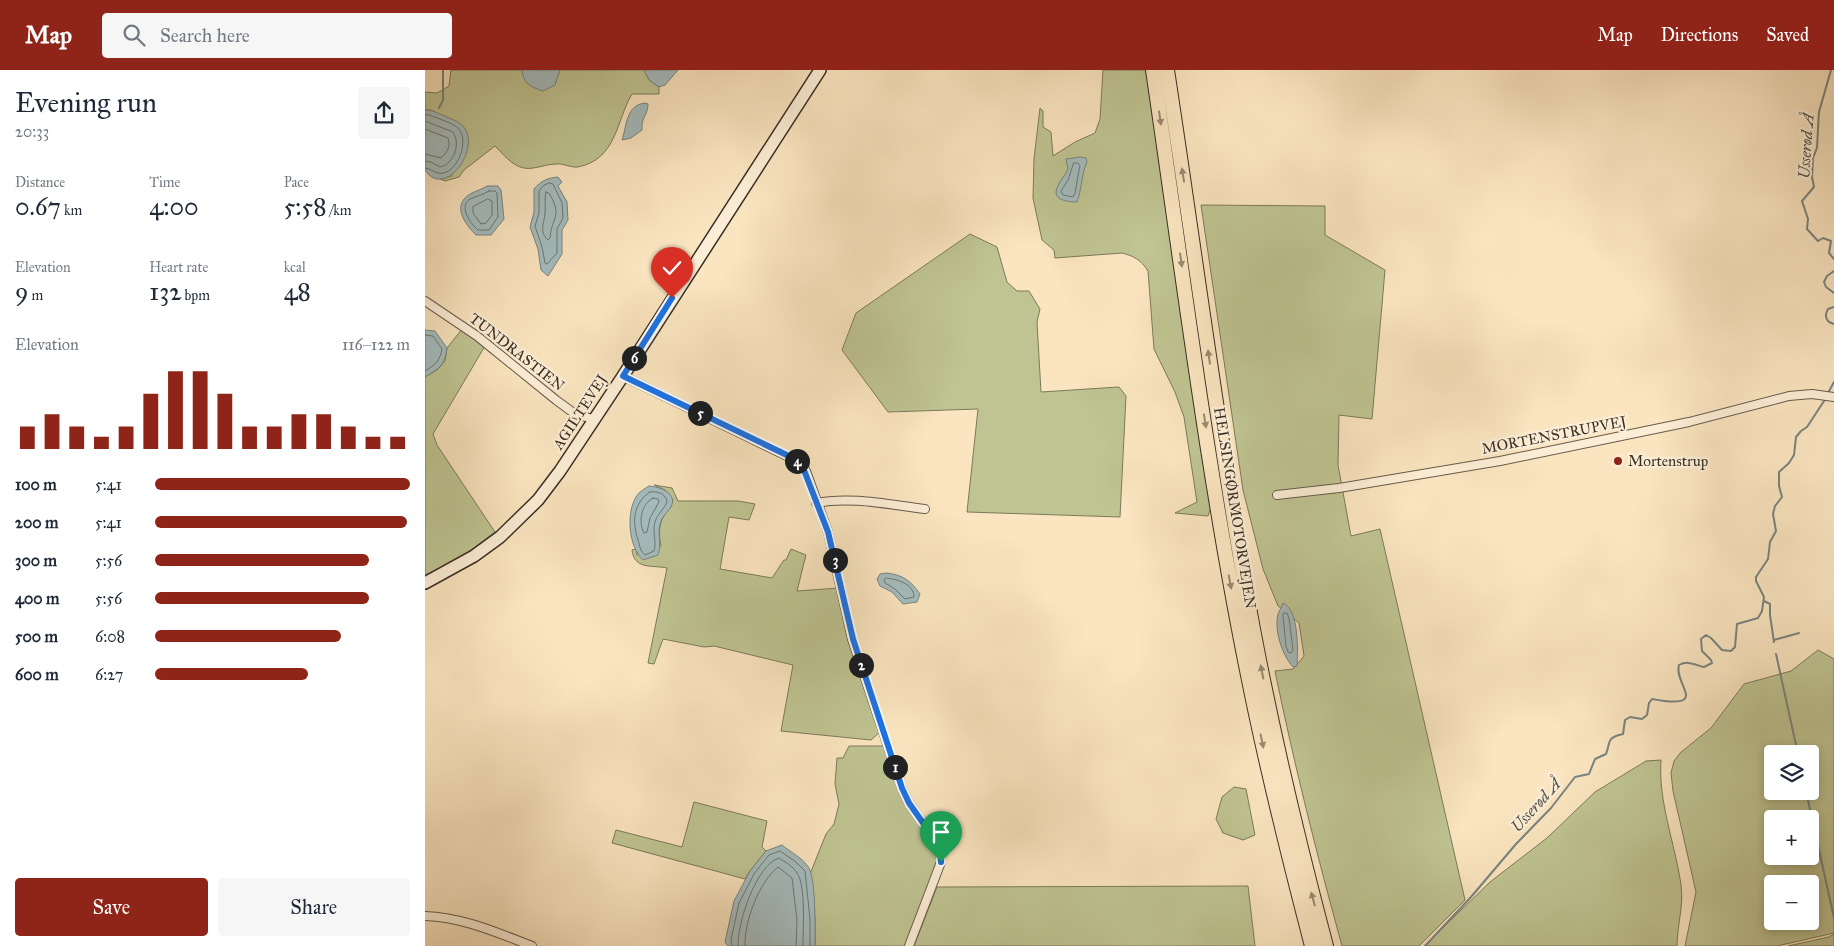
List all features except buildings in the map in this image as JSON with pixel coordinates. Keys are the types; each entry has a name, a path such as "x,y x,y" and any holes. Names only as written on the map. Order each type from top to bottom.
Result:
{"highway":[{"name":"HELSINGØRMOTORVEJEN","path":"1153,70 1228,571 1263,745 1312,946"},
{"name":"HELSINGØRMOTORVEJEN","path":"1167,70 1244,580 1275,737 1326,946"}],"street":[{"name":"AGILTEVEJ","path":"425,583 474,556 500,537 538,500 560,471 623,376 820,70"},
{"name":"TUNDRASTIEN","path":"425,301 477,336 575,414 593,419"},
{"path":"623,376 793,458 806,471 828,532 853,639 902,788 909,803 940,847 941,862 909,946"},
{"name":"MORTENSTRUPVEJ","path":"1277,496 1339,488 1500,461 1689,422 1789,396 1802,394 1829,396"},
{"path":"816,503 828,500 853,501 925,509"},
{"path":"425,916 442,917 483,928 532,946"}],"green space":[{"path":"451,70 644,70 649,80 659,87 659,94 632,94 614,138 601,156 591,163 578,167 550,164 536,168 521,167 507,159 495,146 464,170 459,177 445,181 440,179 452,176 436,113 431,110 425,110 425,92 437,93 449,86"},
{"path":"1103,70 1147,70 1211,507 1208,516 1175,513 1197,502 1184,417 1175,392 1154,349 1148,271 1137,259 1122,253 1055,258 1054,250 1042,240 1033,198 1034,159 1040,108 1043,111 1043,127 1051,132 1053,156 1075,142 1095,133 1100,119"},
{"path":"1201,205 1325,206 1325,235 1385,270 1372,419 1339,415 1338,465 1351,536 1380,529 1465,900 1419,946 1342,946 1306,809 1275,671 1293,669 1304,656 1299,623 1278,606 1263,569 1243,490"},
{"path":"970,234 997,247 1007,282 1017,291 1029,291 1040,309 1037,322 1041,392 1119,387 1126,396 1120,517 967,512 978,409 888,412 842,350 856,313"},
{"path":"462,329 485,346 433,434 437,445 495,532 457,561 425,575 425,377 437,370 445,361 447,348"},
{"path":"654,485 672,488 678,501 738,501 755,504 749,520 729,517 720,569 772,578 784,560 786,560 791,549 806,555 797,591 839,588 880,732 871,740 781,731 793,665 714,646 704,647 663,639 654,664 648,663 667,568 640,564 636,561 632,550 636,549 637,555 661,546 660,525 671,507 665,490"},
{"path":"1818,650 1834,659 1834,933 1777,946 1685,946 1696,892 1673,791 1671,773 1674,761 1681,752 1711,728 1744,684 1791,671"},
{"path":"849,746 884,746 905,805 931,839 937,854 937,862 905,946 815,946 815,919 810,874 826,834 834,824 839,804 835,784 837,758 843,758"},
{"path":"1661,760 1664,807 1682,893 1677,946 1424,946 1490,882 1547,838 1595,792 1646,761"},
{"path":"1234,787 1246,789 1255,835 1243,840 1223,833 1216,819 1222,797"},
{"path":"694,802 767,821 762,847 766,851 745,879 612,843 616,830 682,847"},
{"path":"1248,886 1255,946 914,946 937,887"},
{"path":"1834,934 1834,946 1788,946 1829,937"}],"water":[{"path":"522,70 560,70 555,85 543,91 526,82"},
{"path":"644,70 678,70 665,85 659,87 649,80"},
{"path":"645,103 648,104 648,108 642,130 631,138 622,140 626,122 631,112 634,108"},
{"path":"425,110 436,112 458,122 467,133 468,144 465,156 452,175 442,179 433,178 425,170"},
{"path":"1086,158 1087,162 1077,202 1062,200 1056,192 1059,183 1068,169 1066,159"},
{"path":"558,177 562,182 558,186 567,202 568,220 562,230 562,254 548,276 541,270 538,249 530,227 534,212 534,189 544,180"},
{"path":"487,186 498,186 501,190 504,219 491,235 476,235 465,222 461,212 462,202 468,195"},
{"path":"425,330 435,331 447,348 440,366 425,377"},
{"path":"649,486 670,494 673,502 660,524 658,555 643,560 638,554 631,537 630,517 639,493"},
{"path":"887,573 906,579 920,594 917,602 903,604 892,592 880,586 877,579 880,574"},
{"path":"1283,603 1292,613 1295,622 1297,666 1293,667 1285,656 1278,635 1277,620"},
{"path":"782,845 803,861 811,874 815,906 815,946 728,946 725,942 734,901 750,871 766,851"}],"waterway":[{"path":"439,108 443,100 443,70"},
{"name":"Usserød Å","path":"1831,70 1819,112 1817,148 1813,158 1812,177 1814,187 1802,201 1808,219 1807,229 1818,241 1823,238 1831,241 1829,253 1834,259"},
{"name":"Usserød Å","path":"1834,271 1827,276 1824,282 1826,287 1834,293"},
{"name":"Usserød Å","path":"1834,307 1828,309 1826,316 1829,322 1834,324"},
{"name":"Usserød Å","path":"1828,393 1834,382"},
{"name":"Usserød Å","path":"1425,946 1471,897 1516,844 1551,808 1575,777 1589,774 1595,759 1606,754 1611,739 1623,734 1625,720 1630,717 1642,719 1647,715 1649,703 1652,699 1681,701 1685,698 1686,693 1681,680 1679,665 1688,663 1704,667 1712,663 1702,651 1701,639 1706,635 1722,650 1731,651 1735,647 1737,624 1758,618 1762,611 1764,597 1756,577 1768,559 1770,542 1776,531 1773,514 1775,506 1782,497 1779,486 1779,472 1789,463 1794,455 1796,437 1807,427 1826,398"},
{"path":"1764,601 1770,604 1774,642"},
{"path":"1774,640 1799,633"},
{"path":"1776,654 1796,745"},
{"path":"1808,800 1834,918"}],"place":[{"name":"Mortenstrup","path":"1618,461"}],"route":[{"path":"672,298 623,376 793,458 806,471 828,532 853,639 902,788 909,803 940,847 941,862"}]}
